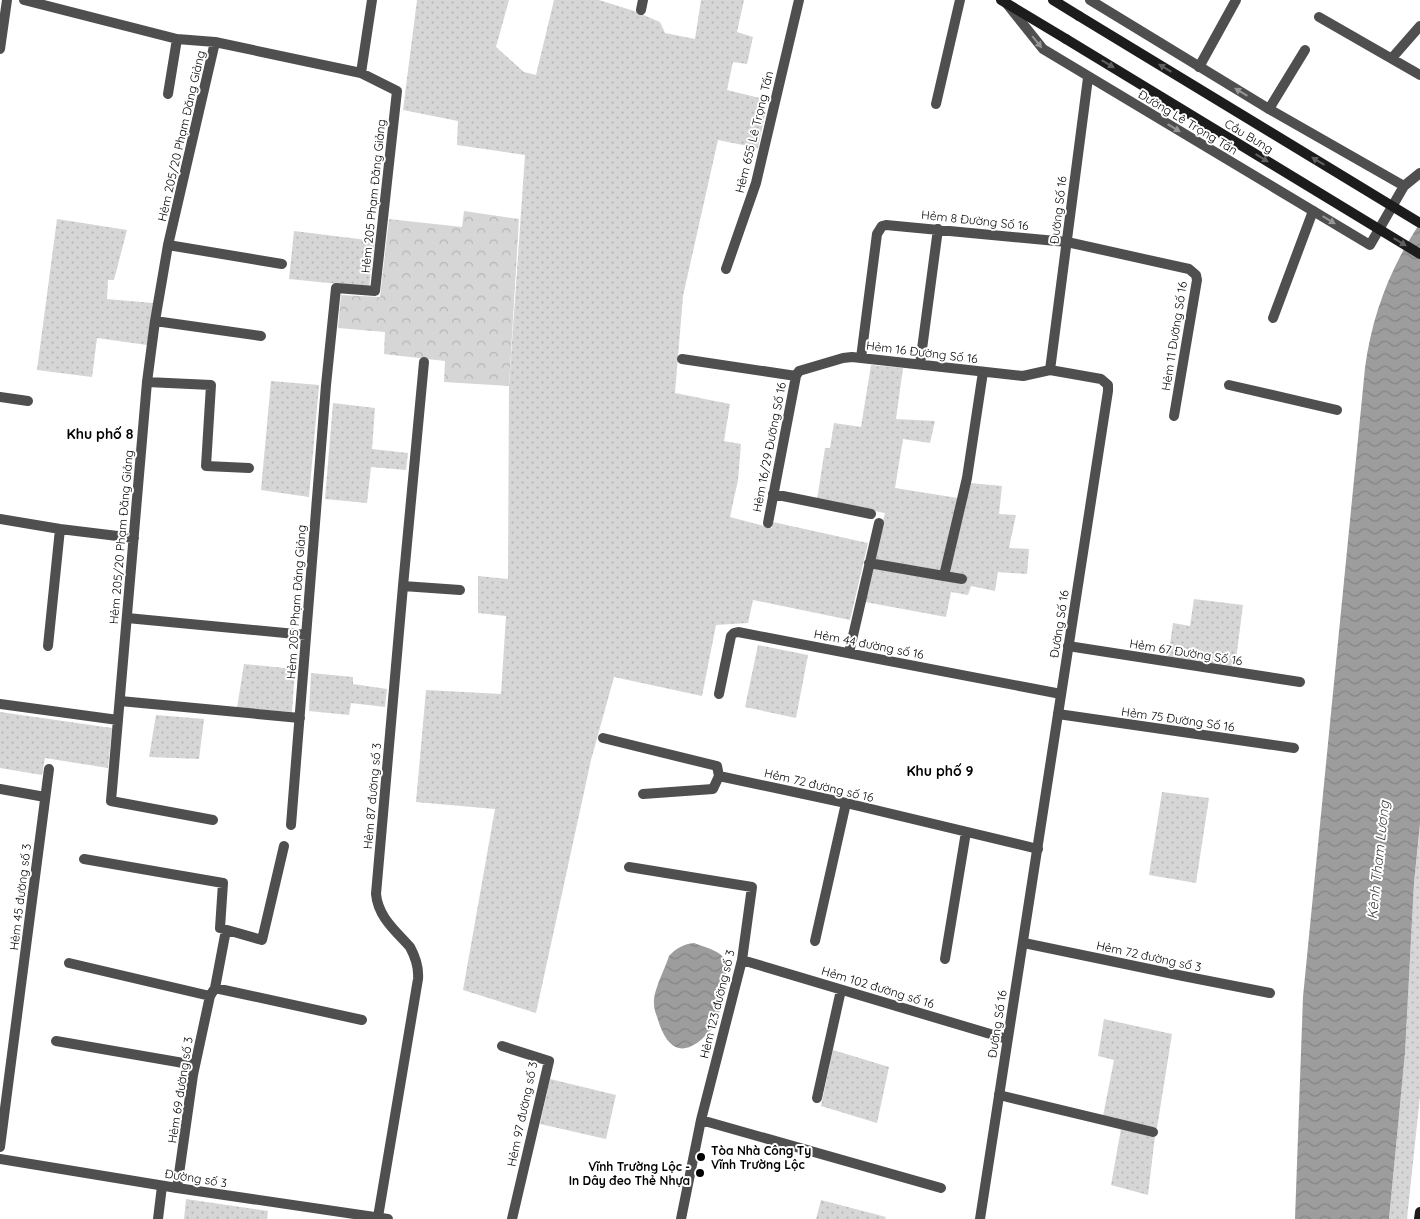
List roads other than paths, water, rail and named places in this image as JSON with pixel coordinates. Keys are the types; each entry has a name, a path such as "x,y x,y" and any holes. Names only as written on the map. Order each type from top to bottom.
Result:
{"main road":[{"name":"Cầu Bưng","path":"1053,0 1420,223"},
{"name":"Cầu Bưng","path":"1004,2 1420,254"},
{"path":"1419,1219 1420,1212"}],"street":[{"path":"0,49 7,0"},
{"name":"Hẻm 205 Phạm Đăng Giảng","path":"24,0 177,39 215,42 361,73 397,91 375,291 336,288 326,386 291,825"},
{"path":"361,73 372,0"},
{"name":"Hẻm 655 Lê Trọng Tấn","path":"726,269 756,183 799,0"},
{"path":"936,104 960,0"},
{"path":"1090,0 1269,109 1404,186 1420,173"},
{"path":"1199,67 1236,0"},
{"name":"Đường Lê Trọng Tấn","path":"1004,2 1043,49 1088,78 1370,245 1404,186"},
{"path":"1319,17 1420,75"},
{"path":"1392,58 1420,26"},
{"path":"168,94 177,39"},
{"name":"Hẻm 205/20 Phạm Đăng Giảng","path":"213,820 111,802 147,382 155,322 168,245 215,42"},
{"path":"1269,109 1305,50"},
{"name":"Đường Số 16","path":"980,1219 1108,391 1105,382 1101,379 1050,370 1088,78"},
{"path":"1273,318 1313,211"},
{"name":"Hẻm 8 Đường Số 16","path":"861,358 877,234 882,226 938,229 1066,242"},
{"path":"920,364 938,229"},
{"name":"Hẻm 11 Đường Số 16","path":"1066,242 1189,269 1196,275 1197,280 1174,416"},
{"path":"168,245 282,264"},
{"path":"155,322 261,336"},
{"name":"Hẻm 16 Đường Số 16","path":"796,376 801,370 843,358 861,358 1026,376 1050,370"},
{"path":"682,359 796,376"},
{"name":"Hẻm 87 đường số 3","path":"378,1217 418,973 414,953 382,914 376,894 402,586 424,362"},
{"path":"944,576 967,478 983,372"},
{"name":"Hẻm 16/29 Đường Số 16","path":"768,523 796,376"},
{"path":"147,382 211,385 206,466 249,468"},
{"path":"1229,385 1337,410"},
{"path":"0,397 28,401"},
{"path":"773,494 872,514"},
{"path":"0,519 134,538"},
{"path":"849,653 879,523"},
{"path":"48,646 60,529"},
{"path":"869,563 962,579"},
{"path":"402,586 460,590"},
{"path":"126,618 306,634"},
{"name":"Hẻm 44 đường số 16","path":"719,694 731,636 734,633 1061,694"},
{"name":"Hẻm 67 Đường Số 16","path":"1068,646 1300,682"},
{"path":"120,701 300,718"},
{"path":"0,704 118,720"},
{"name":"Hẻm 75 Đường Số 16","path":"1058,714 1294,748"},
{"name":"Hẻm 72 đường số 16","path":"603,738 718,766 719,776 846,803 1038,849"},
{"name":"Hẻm 45 đường số 3","path":"0,1147 49,770"},
{"path":"643,794 713,789 719,776"},
{"path":"0,789 45,797"},
{"path":"815,941 846,803"},
{"path":"944,959 966,832"},
{"path":"84,859 223,883 220,928 262,940 284,846"},
{"name":"Hẻm 123 đường số 3","path":"629,868 752,887 742,960 701,1120 681,1219"},
{"name":"Hẻm 69 đường số 3","path":"177,1188 195,1065 226,930"},
{"name":"Hẻm 72 đường số 3","path":"1024,943 1270,992"},
{"name":"Hẻm 102 đường số 16","path":"742,960 1007,1039"},
{"path":"69,963 362,1020"},
{"path":"817,1098 841,990"},
{"path":"56,1041 195,1065"},
{"name":"Hẻm 97 đường số 3","path":"502,1046 549,1061 512,1219"},
{"path":"999,1095 1153,1132"},
{"path":"701,1120 941,1188"},
{"name":"Đường số 3","path":"0,1159 162,1186 388,1219"},
{"path":"158,1219 162,1186"}],"water":[{"name":"Kênh Tham Lương","path":"1420,223 1420,824 1414,883 1405,1053 1389,1219 1295,1219 1303,997 1365,368 1372,329 1384,293 1400,257"},
{"path":"694,943 716,951 724,958 727,968 723,995 718,1015 710,1031 695,1044 677,1048 668,1040 660,1026 654,999 669,956 680,947"}],"place":[{"name":"Tòa Nhà Công Ty Vĩnh Trường Lộc","path":"701,1157"},
{"name":"Vĩnh Trường Lộc - In Dây đeo Thẻ Nhựa","path":"700,1173"}],"district":[{"name":"Khu phố 8","path":"100,434"},
{"name":"Khu phố 9","path":"940,771"}]}
